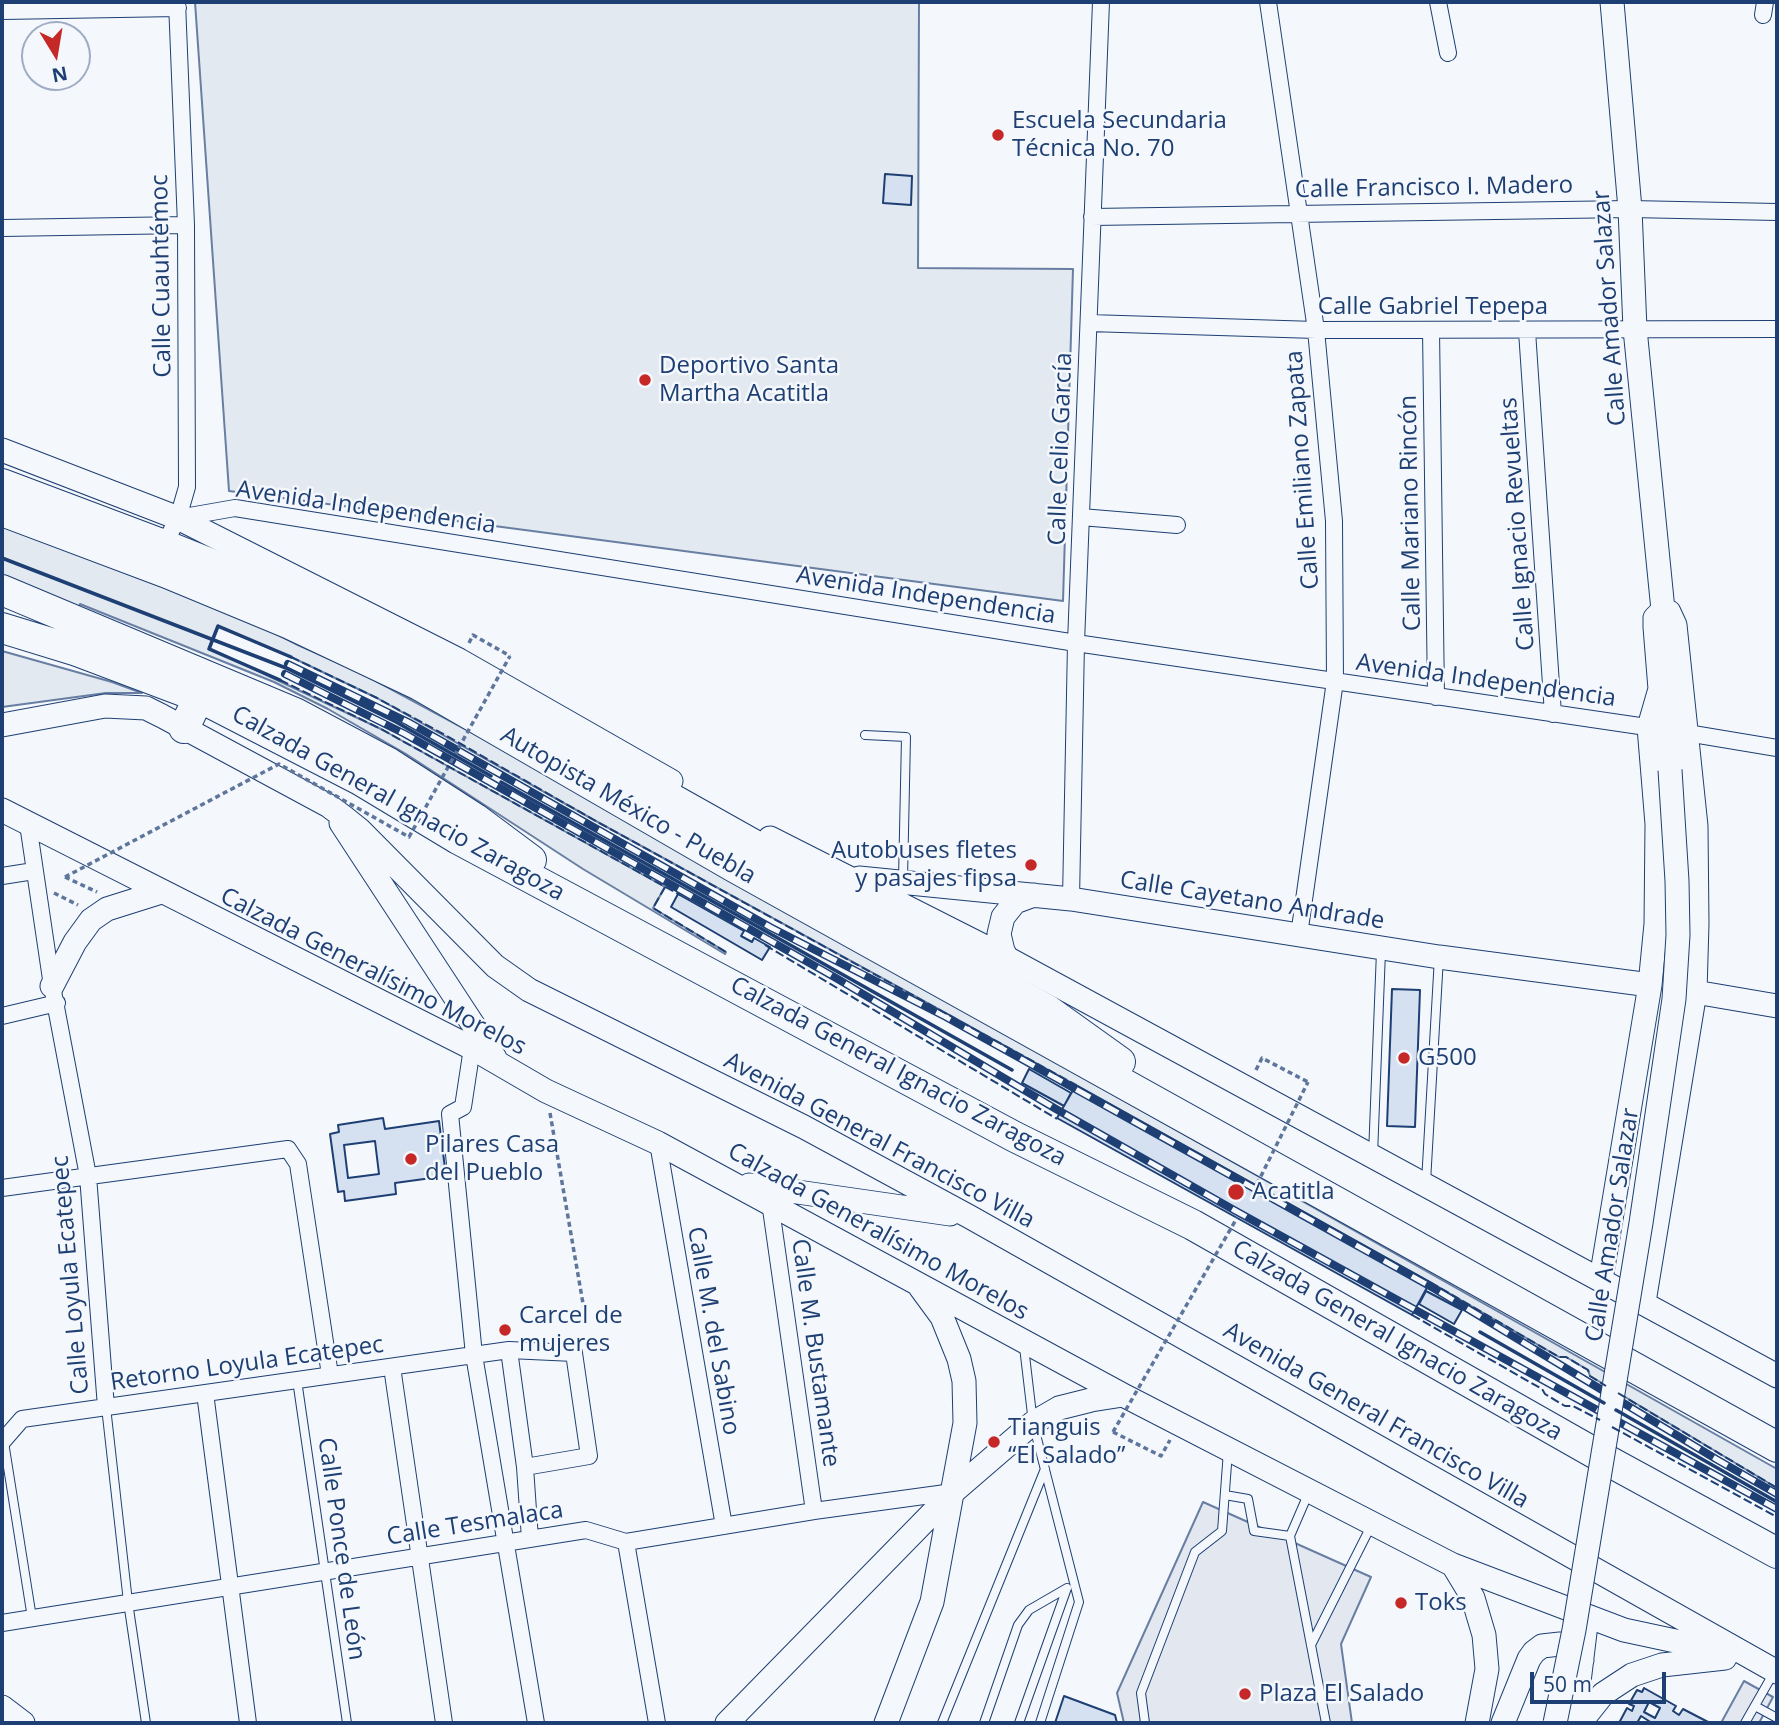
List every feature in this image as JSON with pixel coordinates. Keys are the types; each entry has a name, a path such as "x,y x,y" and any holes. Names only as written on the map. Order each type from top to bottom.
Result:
{"highway":[{"path":"2,484 164,545 321,610 432,664 1046,1009 1234,1144 1777,1447"},
{"name":"Autopista México - Puebla","path":"2,511 228,599 355,653 419,685 734,867 1234,1144"},
{"path":"2,590 295,713 388,763 476,819 616,922"},
{"name":"Calzada General Ignacio Zaragoza","path":"2,628 77,651 199,697 360,780 458,839 1015,1136 1194,1225 1612,1463 1777,1553"},
{"path":"184,728 199,697"},
{"path":"785,860 846,877"}],"street":[{"name":"Calle Celio García","path":"1071,899 1076,643 1101,2"},
{"name":"Calle Emiliano Zapata","path":"1268,2 1316,330 1334,521 1335,681 1299,935"},
{"path":"1438,2 1448,53"},
{"name":"Calle Amador Salazar","path":"1601,1279 1650,985 1656,924 1657,824 1671,688 1655,627 1656,618 1664,610 1635,329 1630,209 1612,2"},
{"path":"2,11 177,5"},
{"name":"Calle Cuauhtémoc","path":"164,545 178,518 187,487 186,225 177,5"},
{"name":"Calle Francisco I. Madero","path":"1092,217 1630,209 1777,212"},
{"path":"2,228 186,225"},
{"name":"Calle Gabriel Tepepa","path":"1089,323 1316,330 1777,329"},
{"name":"Calle Mariano Rincón","path":"1431,330 1436,696"},
{"name":"Calle Ignacio Revueltas","path":"1528,331 1553,714"},
{"path":"2,450 178,518 459,660 767,836 1007,958 1777,1376"},
{"name":"Avenida Independencia","path":"178,518 235,508 1076,643 1777,748"},
{"path":"1081,517 1177,525"},
{"name":"Calle Amador Salazar","path":"1555,1723 1574,1630 1641,1223 1674,999 1678,935 1668,730 1671,688"},
{"name":"Avenida General Francisco Villa","path":"2,725 105,706 130,706 146,708 184,728 329,806 360,830 495,965 529,990 804,1127 970,1217 1745,1656"},
{"name":"Calle Amador Salazar","path":"1644,1302 1695,992 1696,826 1668,730"},
{"path":"329,806 499,1065"},
{"name":"Calzada Generalísimo Morelos","path":"2,810 472,1048 546,1091 658,1143 1123,1395 1453,1565 1624,1630 1745,1656"},
{"name":"Calle Loyula Ecatepec","path":"28,824 35,878 88,1176 106,1407"},
{"path":"2,876 35,878"},
{"name":"Calle Cayetano Andrade","path":"846,877 1071,899 1438,957 1650,985"},
{"path":"2,1016 55,994 75,942 91,920 107,909 161,892"},
{"path":"1007,958 999,934 1003,917 1015,902 1034,895"},
{"path":"1695,992 1777,1006"},
{"path":"472,1048 463,1107 450,1114 474,1355 536,1723"},
{"name":"Calle M. del Sabino","path":"658,1143 724,1526"},
{"path":"2,1188 288,1149 298,1164 330,1375"},
{"path":"732,1182 970,1217"},
{"name":"Calle M. Bustamante","path":"771,1202 814,1511"},
{"path":"886,1723 932,1602 965,1423 964,1381 959,1359 942,1317 915,1280"},
{"path":"509,1350 525,1467 530,1539"},
{"name":"Retorno Loyula Ecatepec","path":"2,1437 22,1419 509,1350 574,1353 589,1456 525,1467"},
{"path":"392,1367 444,1723"},
{"path":"205,1393 248,1723"},
{"path":"727,1723 953,1492 1033,1423 1059,1408 1123,1395"},
{"name":"Calle Tesmalaca","path":"2,1623 586,1530 626,1542 814,1511 953,1492"},
{"path":"626,1542 657,1723"},
{"path":"1453,1565 1473,1598 1484,1635 1487,1669 1477,1723"},
{"path":"1574,1723 1587,1616"},
{"path":"1503,1723 1534,1651 1542,1646 1560,1644 1569,1647 1582,1660"},
{"path":"1580,1723 1603,1694 1632,1675 1662,1665 1745,1656 1776,1672"},
{"path":"2,1707 23,1723"}],"lane":[{"path":"865,734 906,737 903,881"},
{"path":"1373,1157 1381,948"},
{"path":"1426,1185 1438,957"},
{"path":"1023,1341 1033,1423 1072,1573 1078,1609 1040,1723"},
{"name":"Calle Ponce de León","path":"297,1380 347,1723"},
{"name":"Calle Loyula Ecatepec","path":"106,1407 128,1602 146,1723"},
{"path":"2,1437 32,1618"},
{"path":"1145,1723 1141,1693 1195,1552 1222,1531 1228,1448"},
{"path":"942,1723 1045,1469"},
{"path":"1310,1491 1290,1536 1326,1723"},
{"path":"1225,1495 1248,1499 1254,1531 1290,1536"},
{"path":"1311,1645 1373,1524"},
{"path":"1019,1723 1072,1573"},
{"path":"984,1723 1018,1625 1029,1610 1067,1588"},
{"path":"1745,1723 1776,1672"},
{"path":"1755,1706 1777,1718"}],"path":[{"path":"93,901 98,893 65,877 279,764 409,837 510,656 473,635"},
{"path":"35,878 88,910"},
{"path":"1257,1184 1308,1082 1262,1058"},
{"path":"546,1091 585,1315"},
{"path":"1161,1456 1113,1432 1237,1218"}],"shaded area":[{"name":"Deportivo Santa Martha Acatitla","path":"195,2 919,2 918,268 1073,269 1063,601 229,491"},
{"path":"2,495 298,645 361,673 478,736 1777,1469 1777,1488 1590,1376 1588,1370 1566,1357 1559,1357 1430,1282 377,698 291,657 218,627 209,648 381,729 665,887 653,908 726,952 725,954 583,869 406,754 328,709 274,682 80,604 71,629 2,604"},
{"path":"2,651 142,693 106,693 2,707"},
{"path":"1203,1502 1371,1577 1341,1644 1352,1723 1124,1723 1117,1693"},
{"path":"1744,1681 1773,1697 1759,1723 1721,1723"}],"building":[{"path":"885,174 912,176 911,205 883,203"},
{"path":"678,894 744,931 741,936 752,942 754,938 770,947 762,960 671,907"},
{"name":"G500","path":"1392,989 1420,990 1415,1127 1387,1126"},
{"path":"1029,1069 1071,1093 1064,1106 1022,1083"},
{"path":"1076,1085 1430,1282 1412,1315 1057,1118"},
{"name":"Pilares Casa del Pueblo","path":"383,1118 385,1129 439,1121 446,1176 395,1183 396,1194 345,1201 344,1191 338,1192 330,1134 339,1132 338,1125","holes":["375,1141 379,1174 348,1178 344,1145"]},
{"path":"1426,1291 1462,1310 1454,1324 1419,1304"},
{"path":"1644,1688 1676,1706 1673,1711 1679,1715 1683,1709 1710,1723 1652,1723 1641,1716 1637,1723 1619,1723 1627,1708 1632,1711 1634,1706 1629,1704 1637,1690 1642,1692","holes":["1649,1702 1660,1708 1655,1718 1644,1712"]},
{"path":"1064,1696 1115,1715 1117,1723 1055,1723"}],"railway":[{"path":"288,664 408,722 770,927 946,1017 1435,1289 1777,1494"},
{"path":"285,674 405,734 836,978 1056,1109 1234,1210 1777,1509"}],"fence":[{"path":"291,657 377,698 447,736 594,820 1076,1085"},
{"path":"280,680 381,729 680,895"},
{"path":"665,887 653,908 726,952"},
{"path":"765,945 1057,1119"},
{"path":"1430,1282 1559,1357 1566,1357 1588,1370 1590,1376 1606,1386"},
{"path":"1412,1315 1542,1389 1545,1394 1565,1406 1573,1406 1600,1420"},
{"path":"1618,1393 1777,1488"},
{"path":"1612,1427 1777,1517"}],"wall":[{"path":"2,558 286,668 396,722 491,776"},
{"path":"280,680 209,649 218,626 291,657"},
{"path":"501,782 1012,1070"},
{"path":"1480,1332 1604,1403"},
{"path":"1616,1410 1777,1502"}],"place":[{"name":"Escuela Secundaria Técnica No. 70","path":"998,135"},
{"name":"Deportivo Santa Martha Acatitla","path":"645,380"},
{"name":"Autobuses fletes y pasajes fipsa","path":"1031,865"},
{"name":"G500","path":"1404,1058"},
{"name":"Pilares Casa del Pueblo","path":"411,1159"},
{"name":"Acatitla","path":"1236,1192"},
{"name":"Carcel de mujeres","path":"505,1330"},
{"name":"Tianguis “El Salado”","path":"994,1442"},
{"name":"Toks","path":"1401,1603"},
{"name":"Plaza El Salado","path":"1245,1694"}]}
